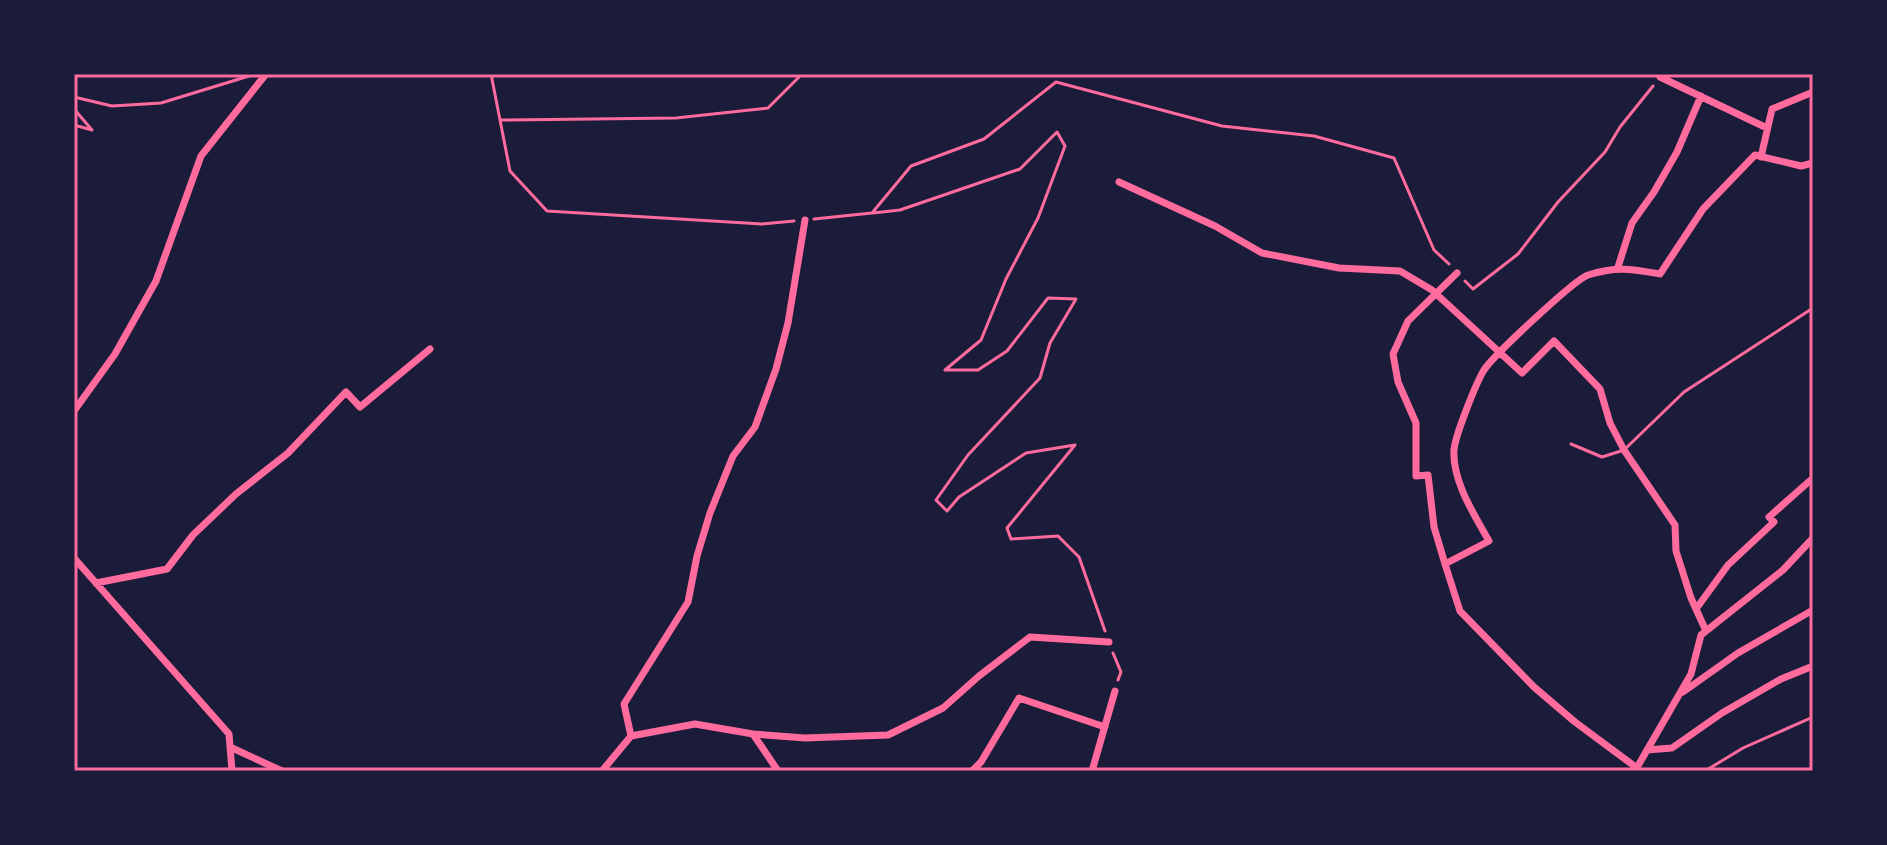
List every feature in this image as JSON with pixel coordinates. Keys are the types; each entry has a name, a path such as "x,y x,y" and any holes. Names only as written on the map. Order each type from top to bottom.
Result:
{"street":[{"path":"74,411 115,354 156,281 201,156 266,74"},
{"path":"1660,77 1767,128"},
{"path":"1761,157 1772,109 1813,92"},
{"path":"1618,267 1632,223 1677,152 1701,96"},
{"path":"1445,564 1489,541 1463,495 1454,451 1484,370 1534,319 1584,276 1618,267 1660,274 1703,209 1755,155 1801,166 1813,163"},
{"path":"1119,182 1215,226 1262,253 1339,268 1400,271 1436,293 1522,373 1554,341 1600,389 1610,423 1624,450 1675,525 1676,551 1706,631"},
{"path":"631,736 624,704 688,602 710,513 733,456 755,427 776,369 788,323 805,220"},
{"path":"1457,273 1408,321 1393,354 1398,382 1416,423 1416,476 1428,475 1434,527 1460,611 1534,687 1636,769 1691,674 1701,635 1783,570 1813,538"},
{"path":"96,583 167,569 193,535 236,494 288,453 346,392 360,407 430,349"},
{"path":"1696,609 1728,565 1774,522 1769,517 1813,478"},
{"path":"75,563 229,734 232,771"},
{"path":"1679,695 1738,653 1813,610"},
{"path":"602,771 631,736 695,724 753,734 805,738 888,735 943,708 1030,637 1109,642"},
{"path":"1647,750 1672,748 1722,713 1781,679 1813,666"},
{"path":"1092,771 1115,691"},
{"path":"972,771 1019,698 1105,727"},
{"path":"753,734 778,771"},
{"path":"230,747 282,771"}],"lane":[{"path":"1571,444 1602,457 1624,450 1684,392 1813,308"},
{"path":"1705,771 1743,748 1813,717"}],"path":[{"path":"74,97 112,106 161,103 254,74"},
{"path":"491,74 510,171 547,211 762,224 900,210 1020,169 1057,132 1065,146 1038,218 1006,279 981,340 945,370 978,370 1007,351 1048,298 1076,299 1050,343 1040,378 968,455 936,500 947,511 959,497 1026,453 1075,445 1007,528 1011,539 1058,536 1079,557 1121,672 1115,691"},
{"path":"499,120 676,118 768,108 802,74"},
{"path":"872,213 911,166 984,139 1056,82 1222,126 1314,136 1394,158 1434,250 1473,289 1518,254 1558,202 1605,152 1620,127 1660,77"},
{"path":"74,109 92,130 74,125"}]}
